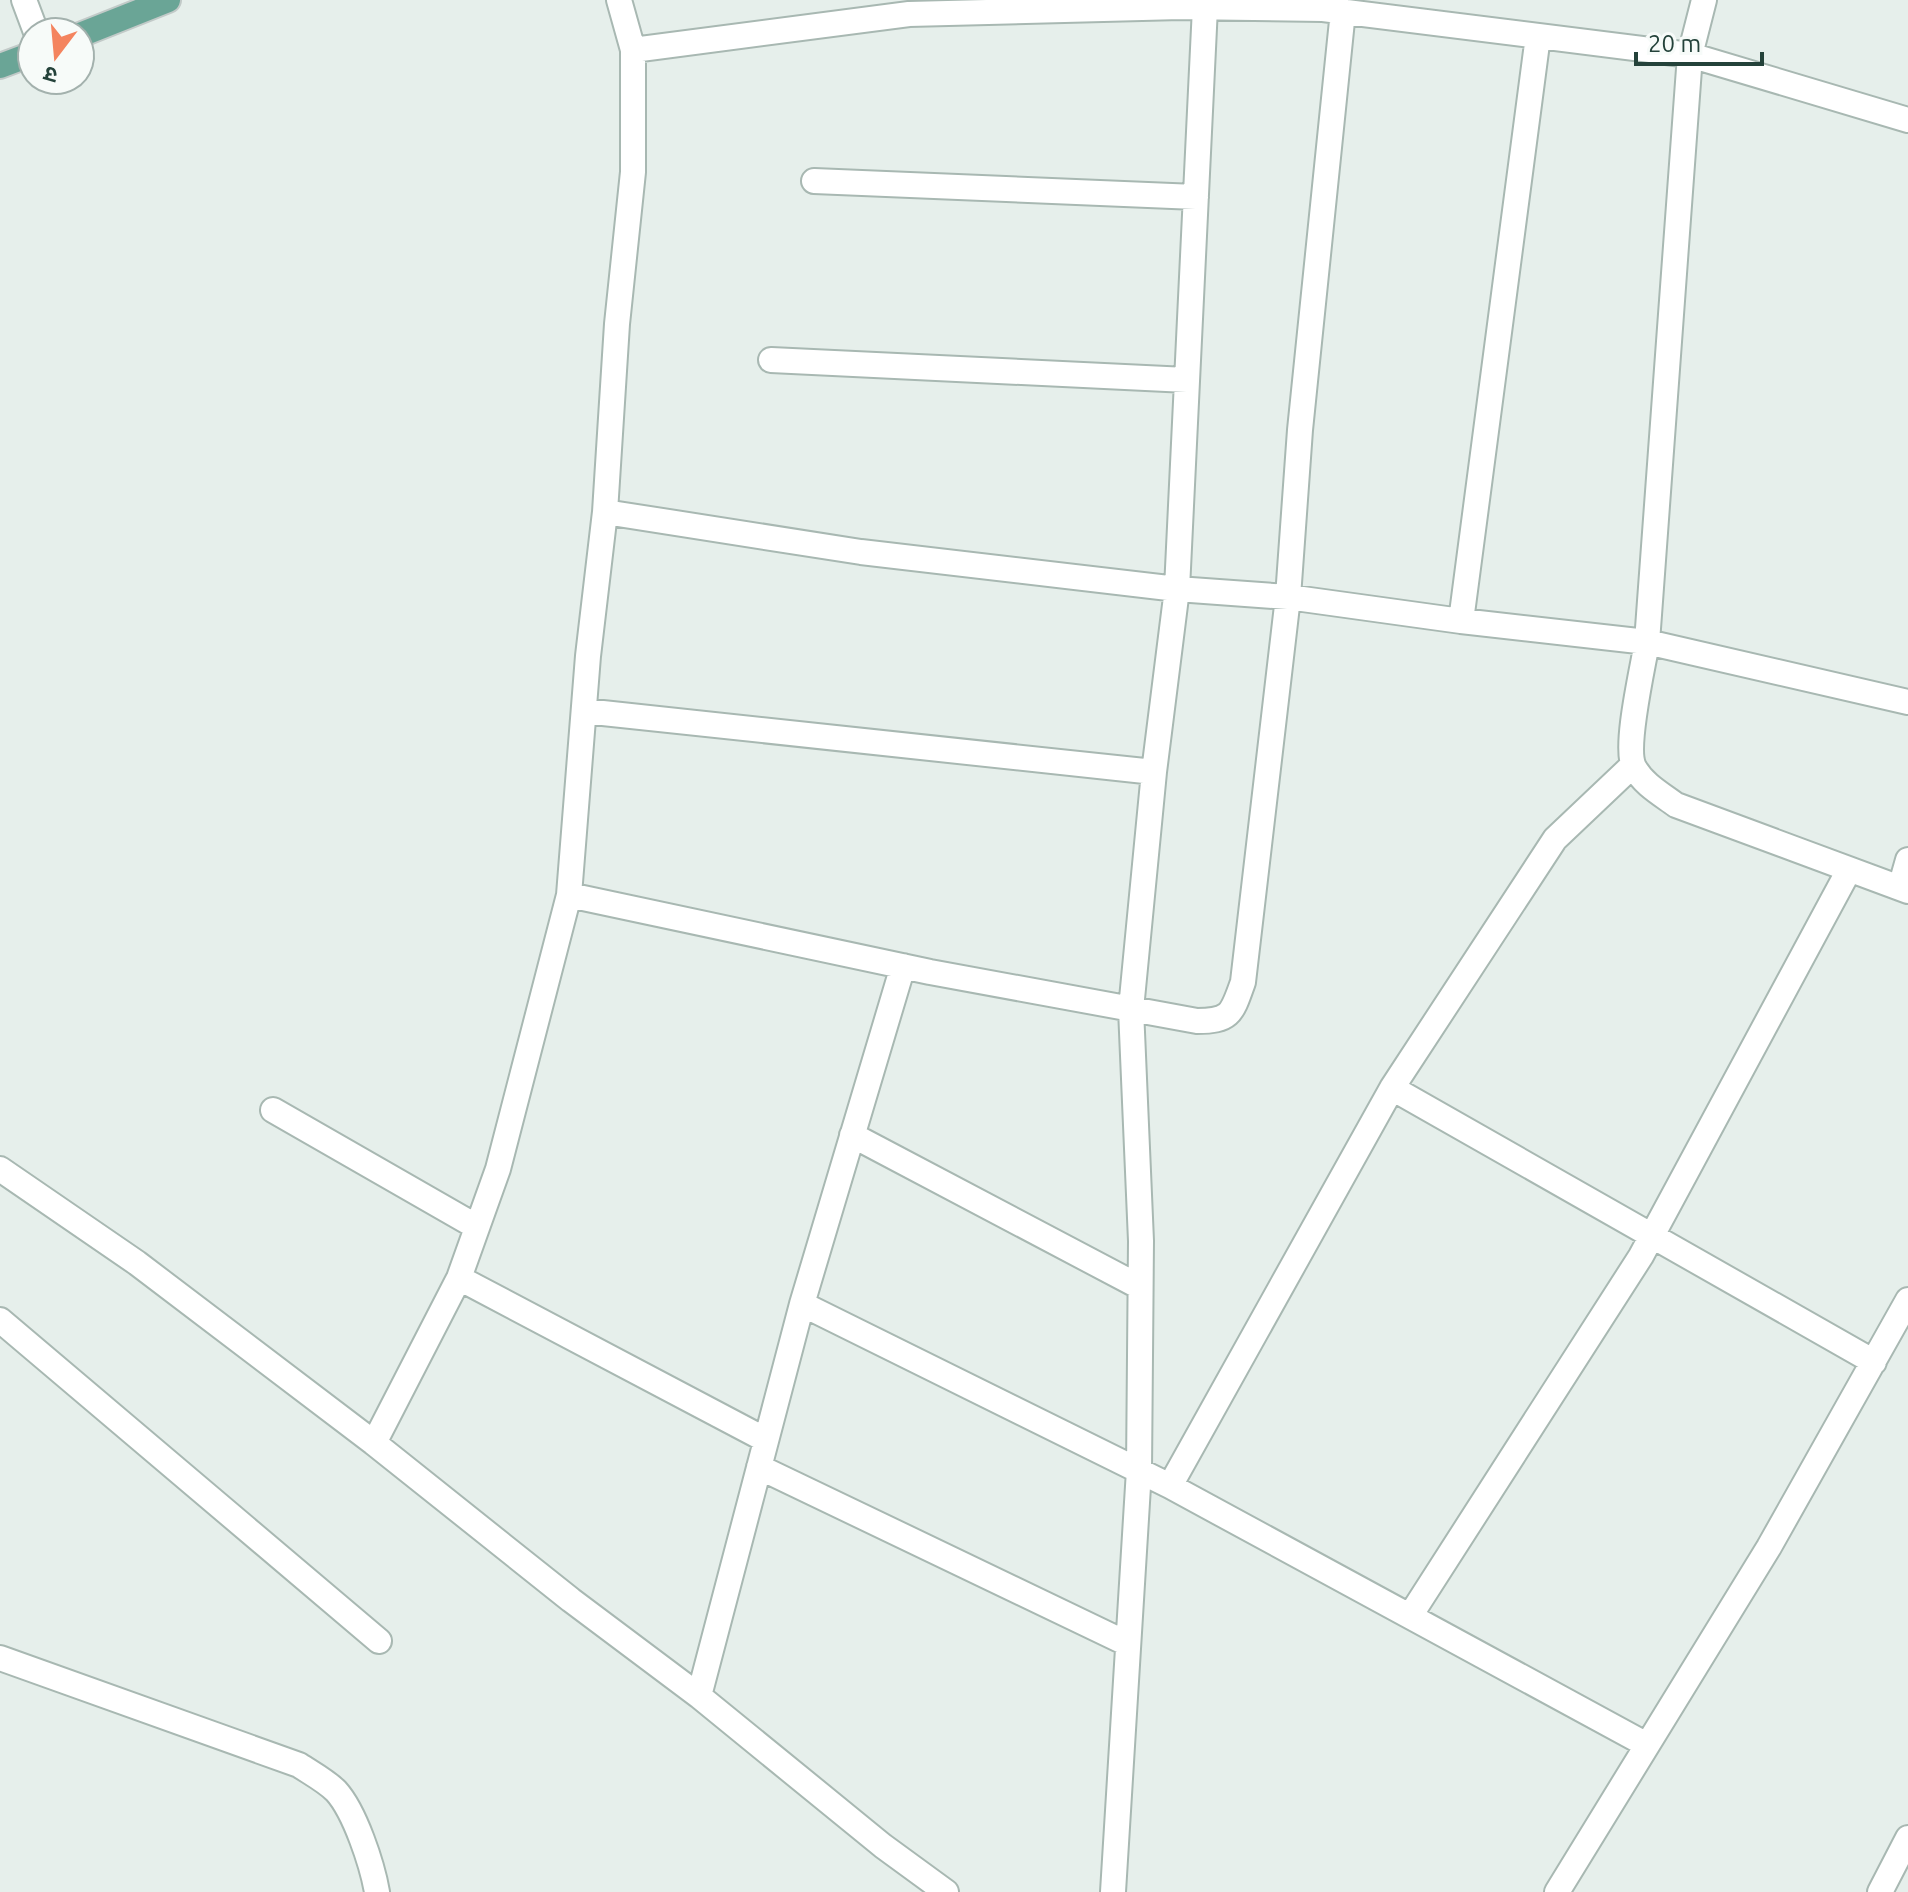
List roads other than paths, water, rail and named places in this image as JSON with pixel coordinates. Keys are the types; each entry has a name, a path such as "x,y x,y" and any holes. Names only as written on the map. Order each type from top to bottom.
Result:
{"main road":[{"path":"96,29 168,0"}],"street":[{"path":"374,1443 459,1278 498,1169 569,895 605,512 617,324 633,172 633,50 619,0"},
{"path":"1704,0 1690,55 1647,642 1632,734 1633,765 1647,783 1676,805 1904,889 1908,860"},
{"path":"633,50 909,14 1205,7 1343,11 1690,55 1908,120"},
{"path":"1113,1892 1139,1470 1141,1241 1131,1009 1154,772 1177,589 1205,7"},
{"path":"569,895 903,966 1197,1021 1218,1021 1230,1013 1243,982 1288,597 1300,430 1343,11"},
{"path":"1461,621 1538,36"},
{"path":"814,181 1196,197"},
{"path":"771,360 1187,380"},
{"path":"605,512 861,552 1177,589 1288,597 1647,642 1908,702"},
{"path":"584,711 1154,772"},
{"path":"1170,1486 1392,1088 1555,839 1633,765"},
{"path":"1410,1616 1652,1236 1849,870"},
{"path":"699,1696 802,1304 903,966"},
{"path":"1392,1088 1874,1362"},
{"path":"273,1110 477,1227"},
{"path":"852,1135 1140,1287"},
{"path":"0,1169 137,1263 374,1443 571,1600 699,1696 883,1846 946,1892"},
{"path":"459,1278 766,1440"},
{"path":"1557,1892 1769,1547 1908,1300"},
{"path":"802,1304 1170,1486 1647,1745"},
{"path":"0,1320 379,1641"},
{"path":"759,1467 1128,1644"},
{"path":"0,1658 299,1765 336,1792 352,1819 377,1892"},
{"path":"1880,1892 1908,1838"}]}
